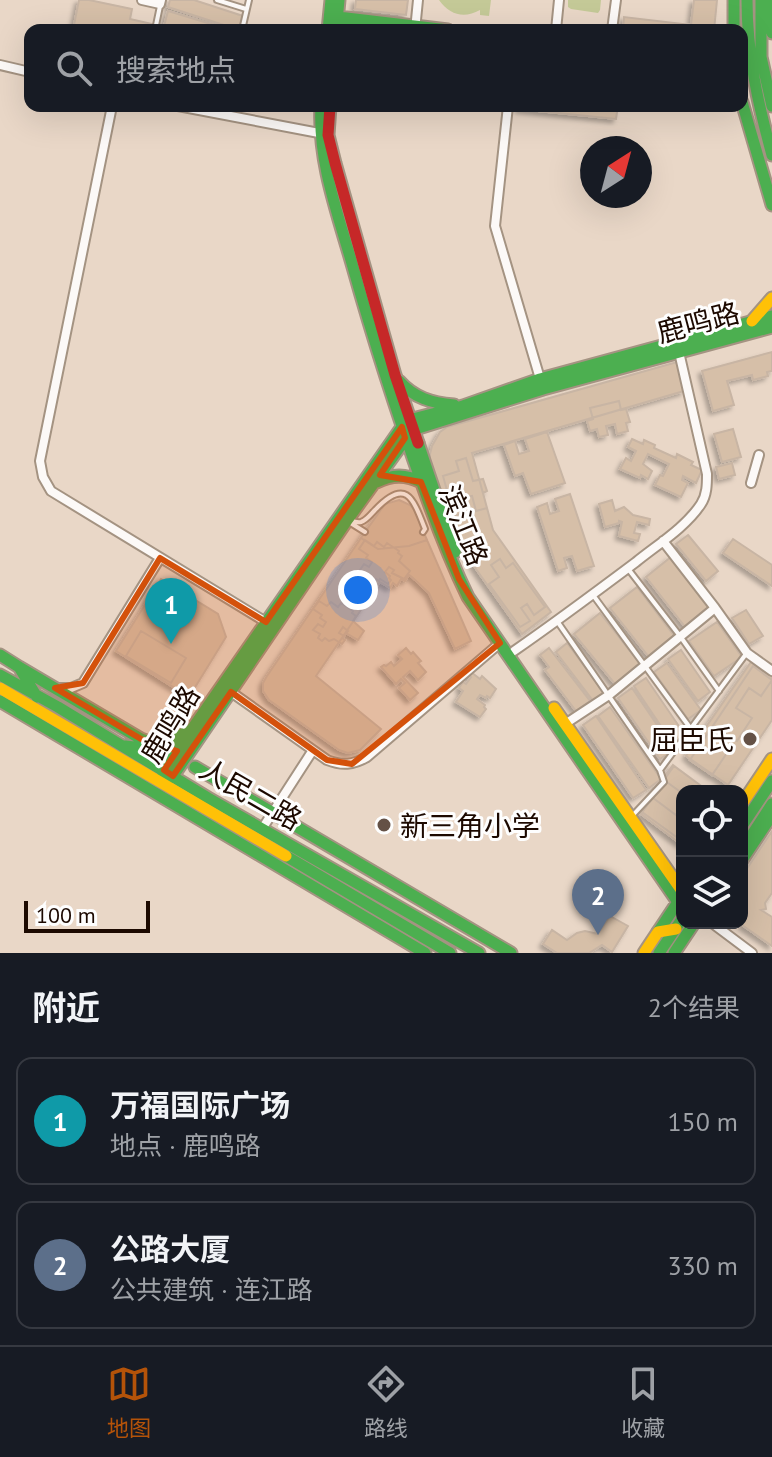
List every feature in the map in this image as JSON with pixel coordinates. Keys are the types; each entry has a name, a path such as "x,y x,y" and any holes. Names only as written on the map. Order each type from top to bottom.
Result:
{"main road":[{"path":"331,0 334,24"},
{"path":"334,24 339,0"},
{"path":"734,0 734,24"},
{"path":"746,24 747,0"},
{"path":"761,0 748,60 772,155"},
{"path":"771,0 772,33"},
{"path":"748,60 772,106"},
{"name":"滨江路","path":"321,112 319,133 325,165 374,339 464,574 474,594 631,818 676,891"},
{"name":"滨江路","path":"330,112 328,135 395,375 421,482 459,579 468,597 676,892"},
{"path":"746,112 769,179 772,205"},
{"path":"752,321 772,298"},
{"name":"鹿鸣路","path":"166,776 266,622 407,429 463,406 772,316"},
{"name":"鹿鸣路","path":"196,732 231,692 407,429 542,384 772,327"},
{"path":"395,375 406,390 422,399 442,405 463,406"},
{"path":"368,491 388,476 414,478 421,482"},
{"path":"0,655 141,739 161,746"},
{"path":"19,667 37,697"},
{"name":"人民二路","path":"0,675 58,707 450,953"},
{"name":"人民二路","path":"0,688 208,798 479,953"},
{"name":"人民二路","path":"0,701 425,953"},
{"path":"121,746 144,749 161,746 196,732 195,767 208,798"},
{"path":"748,795 772,759"},
{"name":"人民二路","path":"195,767 511,953"},
{"path":"748,817 772,781"},
{"path":"748,841 772,804"},
{"path":"744,857 772,815"},
{"path":"644,953 676,906"},
{"path":"658,932 676,925"},
{"path":"659,953 676,928"},
{"path":"677,953 691,929"},
{"path":"677,953 695,929"}],"street":[{"path":"142,0 161,2"},
{"path":"415,24 418,0"},
{"path":"557,24 559,0"},
{"path":"613,24 616,0"},
{"path":"0,65 24,71"},
{"path":"111,112 40,461 43,477 51,491 266,622"},
{"path":"230,112 319,133"},
{"path":"507,112 495,226 542,384"},
{"path":"514,651 663,541 704,499 706,465 679,352"},
{"path":"751,483 759,455"},
{"path":"663,541 747,653 772,671"},
{"path":"55,688 71,688 83,683 160,558"},
{"path":"565,724 609,695 715,608"},
{"path":"231,692 313,750 344,765 360,761 500,643"},
{"path":"262,829 313,750"},
{"path":"720,929 752,953"}],"lane":[{"path":"217,0 246,10"},
{"path":"243,24 249,0"},
{"path":"156,24 161,2"},
{"path":"348,519 363,521 384,501 401,492 416,506 426,529 423,532"},
{"path":"348,519 365,532"},
{"path":"627,568 719,692"},
{"path":"593,595 691,729"},
{"path":"557,621 660,770 664,782 631,818"},
{"path":"660,770 747,653"}],"highlighted area":[{"path":"402,427 405,438 380,475 421,482 459,579 500,643 352,764 327,760 231,692 173,776 164,770 177,751 141,739 55,688 83,683 160,558 266,622"}],"green space":[{"path":"439,0 491,0 489,16 480,15 480,10 458,14"},
{"path":"568,0 601,0 600,10 598,13 571,9"}],"building":[{"path":"79,0 89,0 132,9 130,19 152,24 74,24"},
{"path":"170,0 194,0 243,16 241,24 220,24 168,7"},
{"path":"356,0 408,0 406,15 355,9"},
{"path":"694,0 717,0 715,24 691,24"},
{"path":"168,11 211,24 165,24"},
{"path":"624,17 683,24 623,24"},
{"path":"548,112 617,112 616,119"},
{"path":"772,352 772,371 767,372 768,376 753,380 752,375 727,381 734,405 713,411 702,371"},
{"path":"677,362 684,391 472,453 493,530 551,612 522,634 456,535 430,466 432,446 447,427"},
{"path":"619,401 621,410 626,409 630,422 626,423 628,431 617,434 615,424 606,426 608,435 599,437 597,429 590,431 587,421 593,419 590,408"},
{"path":"733,429 741,457 722,462 714,434"},
{"path":"547,432 565,483 531,494 523,473 515,476 504,445 515,441 519,454 529,451 525,439"},
{"path":"632,439 643,444 644,440 676,458 677,454 693,462 691,465 702,470 696,483 683,476 682,480 688,483 681,497 655,485 669,464 648,454 643,464 652,471 648,479 620,469 626,458 631,461 636,451 628,447"},
{"path":"466,458 473,481 483,479 487,508 476,511 472,496 466,497 470,511 454,516 443,476 459,471 456,461"},
{"path":"732,463 735,475 719,479 716,467"},
{"path":"570,494 594,566 577,571 572,556 564,558 567,568 558,571 537,507 547,503 550,514 559,511 555,499"},
{"path":"399,500 414,510 427,540 409,546 378,549 361,538 385,504"},
{"path":"612,500 615,511 624,507 633,515 650,519 649,525 637,522 634,533 640,534 638,541 619,536 622,522 605,527 599,504"},
{"path":"688,535 718,571 706,581 676,544"},
{"path":"361,538 378,549 409,546 427,540 471,641 455,649 429,593 409,575 405,581 401,579 397,586 393,583 390,588 380,582 316,676 381,729 360,750 348,753 339,750 269,700 263,691 263,683"},
{"path":"733,539 772,565 772,586 723,553"},
{"path":"365,540 374,546 377,542 384,547 387,543 399,551 402,556 399,561 410,571 404,579 392,573 394,570 389,567 385,572 391,580 388,584 380,579 375,581 371,578 369,581 364,578 366,574 360,570 364,564 369,567 372,562 359,549"},
{"path":"671,557 712,607 686,628 646,577"},
{"path":"500,559 506,568 513,563 545,607 534,615 527,604 521,608 530,621 520,627 489,584 499,577 491,565"},
{"path":"161,579 218,614 226,637 189,697 116,651"},
{"path":"637,587 675,637 649,657 610,608"},
{"path":"319,601 327,606 331,602 338,607 341,603 353,611 356,616 353,621 364,631 358,640 346,633 348,631 343,627 339,633 344,636 342,644 334,639 329,641 325,638 322,641 318,638 320,634 313,630 318,624 323,627 326,622 313,609"},
{"path":"746,610 763,636 749,644 732,618"},
{"path":"600,613 640,664 615,684 574,634"},
{"path":"717,622 742,657 714,676 689,641"},
{"path":"141,631 186,658 171,683 126,656"},
{"path":"567,643 605,694 594,702 556,652"},
{"path":"406,648 421,661 418,663 426,672 418,680 410,671 403,677 418,693 410,700 399,688 405,683 401,679 396,684 381,667 391,662 394,666 402,659 398,655"},
{"path":"549,648 590,701 576,711 545,670 549,667 540,655"},
{"path":"681,650 710,692 698,701 668,659"},
{"path":"751,662 772,677 772,720 728,785 686,756"},
{"path":"667,663 701,710 688,719 654,672"},
{"path":"753,666 772,680 761,696 749,688 736,708 752,718 737,741 721,731 713,744 727,753 712,775 690,760"},
{"path":"471,672 480,679 482,676 496,689 490,698 480,695 477,699 486,709 480,717 456,702 463,691 459,688 463,682 466,684"},
{"path":"646,678 685,735 673,744 634,686"},
{"path":"632,688 674,750 660,759 618,698"},
{"path":"610,707 661,779 649,788 598,716"},
{"path":"596,716 646,790 633,798 583,725"},
{"path":"673,765 700,785 676,785 676,840 641,814 664,782"},
{"path":"674,766 700,785 676,785 676,789 664,780"},
{"path":"653,798 676,815 676,837 642,812"},
{"path":"772,831 772,893 765,903 766,909 761,910 772,917 772,946 748,929 748,867"},
{"path":"610,916 628,926 612,952 602,945 589,953 557,953 543,944 552,930 567,940 585,931 598,934"}],"traffic: fast":[{"path":"329,24 331,0"},
{"path":"337,21 339,0"},
{"path":"734,0 734,24"},
{"path":"747,0 754,79 772,155"},
{"path":"761,0 761,57 772,106"},
{"path":"771,0 772,33"},
{"path":"330,20 338,17 397,24"},
{"path":"330,20 336,24"},
{"path":"321,112 326,168 335,208 396,406 456,571 468,597 676,899"},
{"path":"745,112 772,205"},
{"path":"161,780 164,770 192,729 409,420 463,406 540,379 772,316"},
{"path":"165,780 173,776 412,430 543,389 772,327"},
{"path":"399,381 424,399 454,405"},
{"path":"418,443 455,552"},
{"path":"377,482 399,476 421,482"},
{"path":"0,655 19,667 37,697"},
{"path":"19,667 141,739 161,746"},
{"path":"0,675 479,953"},
{"path":"0,701 425,953"},
{"path":"125,746 158,744 188,731"},
{"path":"195,767 511,953"},
{"path":"748,817 772,781"},
{"path":"748,841 772,804"},
{"path":"744,857 772,815"},
{"path":"286,856 450,953"},
{"path":"658,932 676,905"},
{"path":"659,953 676,928"},
{"path":"674,953 690,929"}],"traffic: slow":[{"path":"752,321 772,298"},
{"path":"0,688 286,856"},
{"path":"554,708 676,882"},
{"path":"748,795 772,759"},
{"path":"644,953 658,932 676,929"}],"traffic: jam":[{"path":"330,112 328,135 335,163 395,375 418,443"}],"place":[{"name":"万福国际广场","path":"171,644"},
{"name":"屈臣氏","path":"750,739"},
{"name":"新三角小学","path":"384,825"},
{"name":"公路大厦","path":"598,935"}]}
